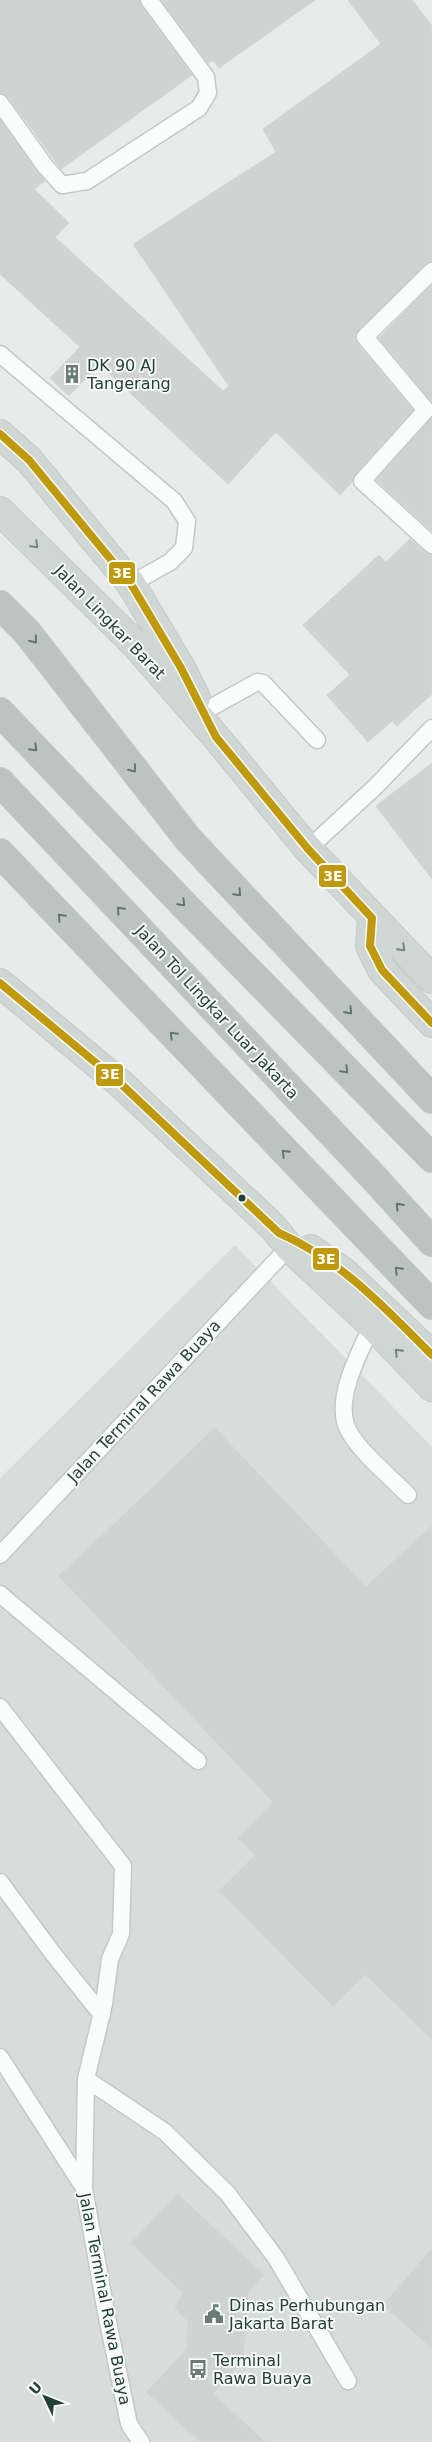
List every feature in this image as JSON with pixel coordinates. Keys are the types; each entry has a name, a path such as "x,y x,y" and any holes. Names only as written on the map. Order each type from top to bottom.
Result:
{"highway":[{"path":"0,605 27,632 188,839 432,1099"},
{"path":"0,712 184,905 432,1158"},
{"name":"Jalan Tol Lingkar Luar Jakarta","path":"0,782 376,1180 432,1242"},
{"path":"0,853 432,1305"}],"main road":[{"name":"Jalan Lingkar Barat","path":"0,434 29,460 131,584 181,668 216,737"},
{"name":"Jalan Lingkar Barat","path":"0,511 133,642 216,737 372,928 432,979"},
{"name":"Jalan Lingkar Barat","path":"372,928 370,946 382,970 432,1023"},
{"path":"1,982 120,1083 372,1325 432,1387"},
{"path":"284,1240 298,1240 345,1273 432,1354"}],"lane":[{"path":"0,103 45,166 62,185 87,181 200,108 208,93 206,76 148,0"},
{"path":"432,271 365,337 426,410 362,481 432,545"},
{"path":"0,354 174,501 187,521 184,548 170,562 131,584"},
{"path":"203,712 257,682 263,683 317,740"},
{"path":"308,849 356,805 432,728"},
{"name":"Jalan Terminal Rawa Buaya","path":"0,1555 284,1240"},
{"path":"372,1325 346,1386 346,1424 356,1443 408,1495"},
{"path":"0,1594 198,1761"},
{"path":"0,1707 123,1866 121,1934 110,1959 102,2014 86,2079 84,2188"},
{"path":"0,1882 51,1951 102,2014"},
{"name":"Jalan Terminal Rawa Buaya","path":"0,2057 84,2188 106,2312 129,2424 141,2442"},
{"path":"86,2079 165,2132 228,2194 276,2258 348,2380"}],"shaded area":[{"path":"235,1245 432,1447 432,2442 0,2442 0,1478"}],"building":[{"path":"0,0 139,0 141,6 192,75 61,169 8,97 0,93"},
{"path":"161,0 315,0 219,68 213,60 208,63"},
{"path":"348,0 412,0 432,26 432,261 425,264 355,335 357,343 413,410 355,474 352,482 340,495 276,432 228,484 99,364 69,396 50,378 80,347 0,274 0,120 45,181 34,189 69,223 55,237 223,391 229,386 133,244 276,152 263,129 381,44"},
{"path":"432,285 432,402 379,338"},
{"path":"432,418 432,531 376,480"},
{"path":"410,539 425,552 432,555 432,694 397,726 392,721 368,742 327,695 350,675 303,625 379,555 386,562"},
{"path":"432,763 432,879 376,806"},
{"path":"215,1428 366,1587 432,1526 432,2040 365,1974 333,2006 219,1891 255,1855 238,1838 273,1802 59,1576"},
{"name":"Dinas Perhubungan Jakarta Barat","path":"178,2194 264,2275 248,2292 243,2360 213,2394 265,2442 200,2442 147,2392 187,2349 188,2321 175,2308 183,2293 131,2243"},
{"path":"432,2249 432,2348 383,2305"}],"transit line":[{"name":"3E","path":"0,434 29,460 131,584 181,668 216,737 308,849 372,918 370,946 382,970 432,1023"},
{"name":"3E","path":"0,983 120,1083 279,1233 322,1257 361,1286 432,1355"}],"place":[{"name":"DK 90 AJ Tangerang","path":"72,374"},
{"name":"Dinas Perhubungan Jakarta Barat","path":"214,2314"},
{"name":"Terminal Rawa Buaya","path":"198,2369"}]}
